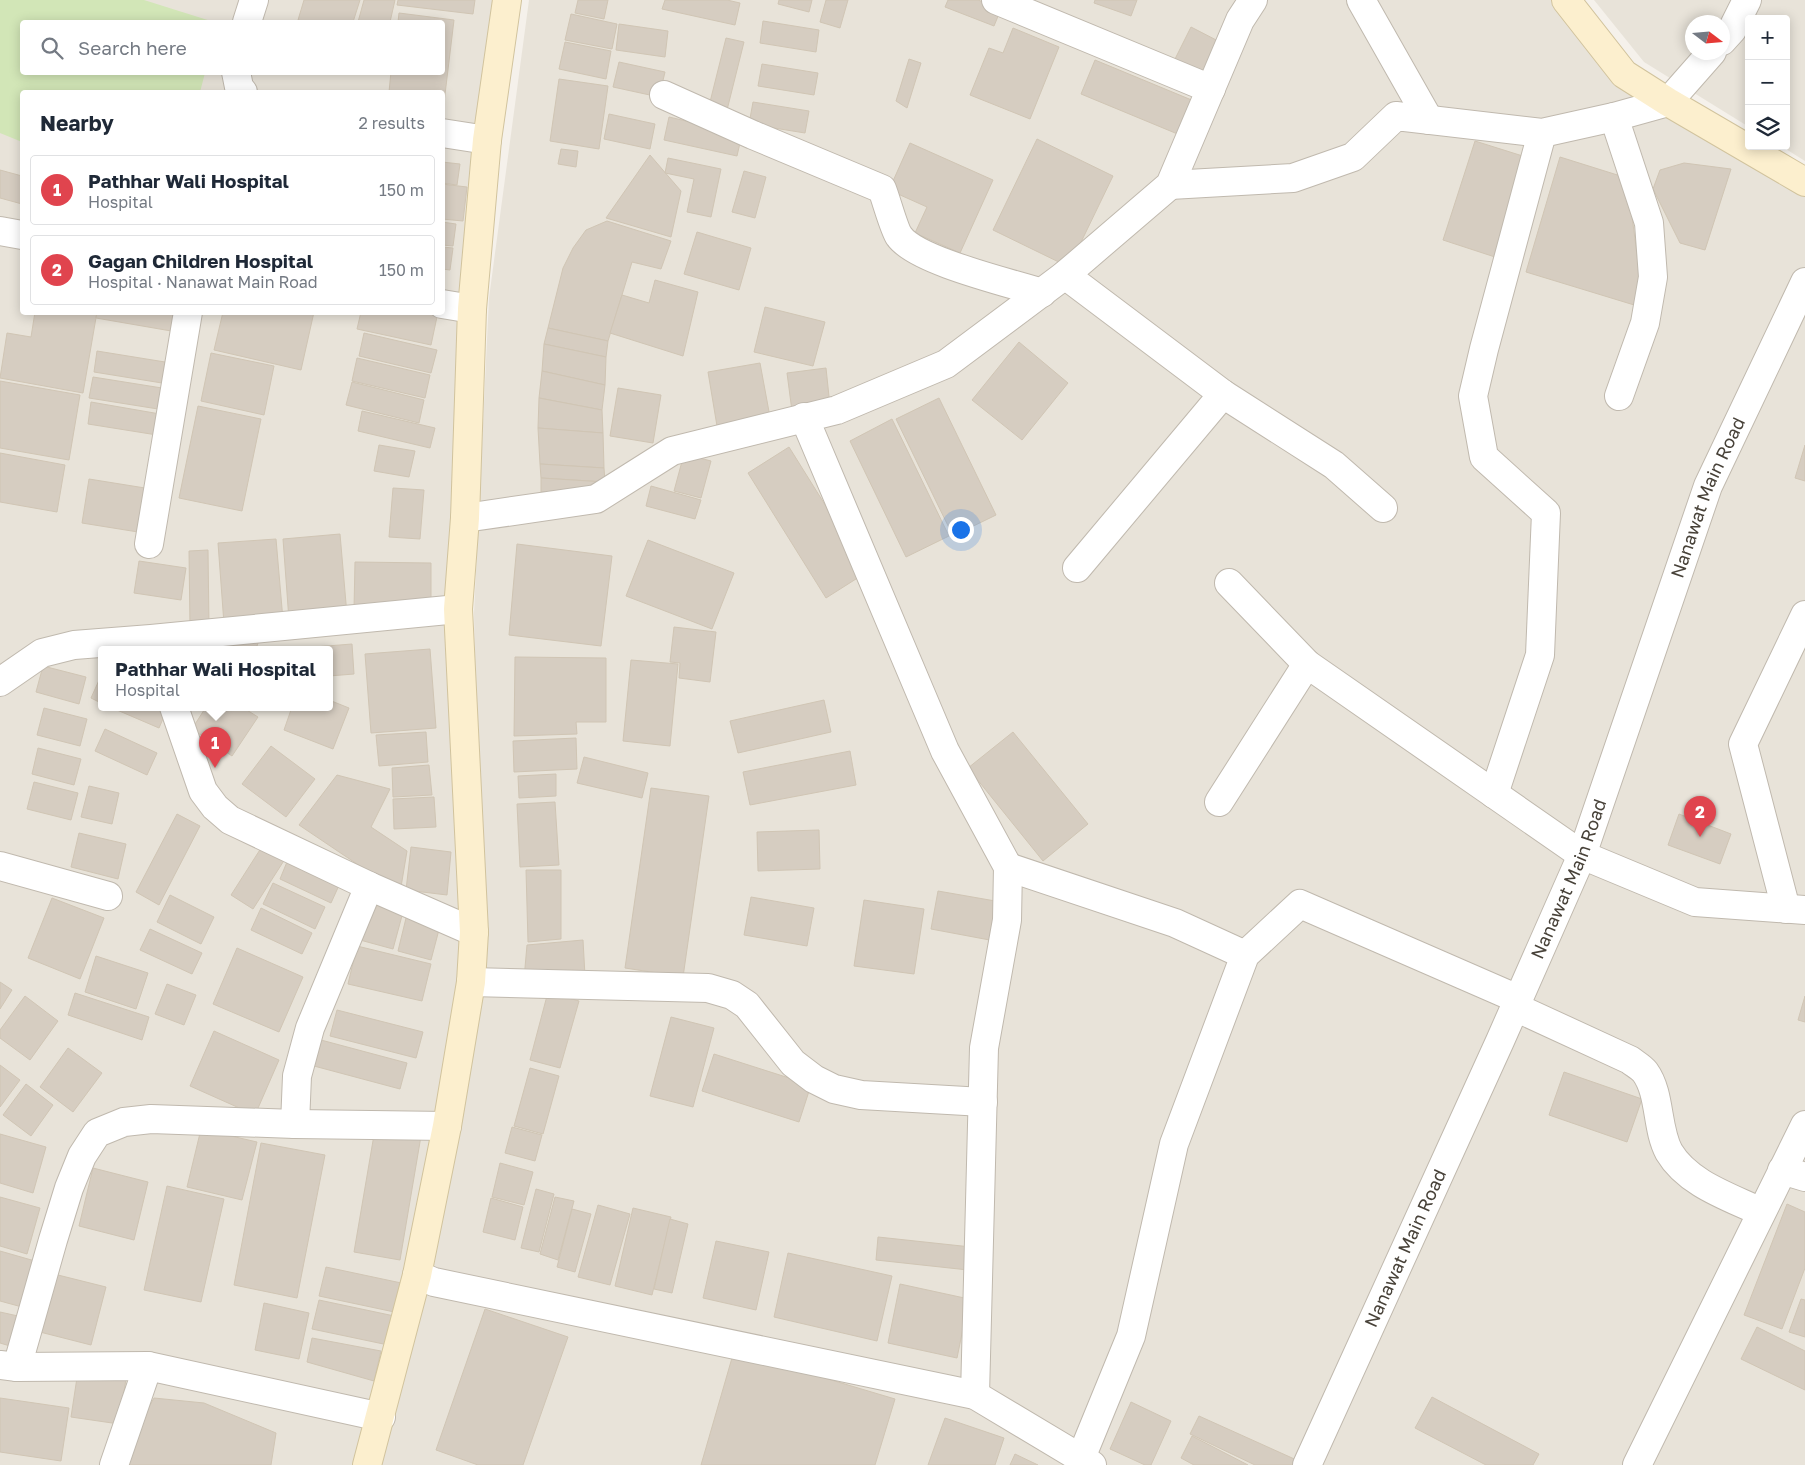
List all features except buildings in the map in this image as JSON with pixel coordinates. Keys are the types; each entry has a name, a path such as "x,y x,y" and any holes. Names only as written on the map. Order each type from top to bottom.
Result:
{"main road":[{"path":"367,1465 417,1276 447,1126 471,982 474,932 458,609 465,518 472,309 487,140 507,0"},
{"path":"1566,0 1624,74 1805,182"}],"street":[{"path":"248,20 254,0"},
{"path":"996,0 1211,89"},
{"path":"465,518 596,500 672,451 837,410 946,364 1065,275 1170,186 1240,20 1253,0"},
{"path":"1361,0 1429,120"},
{"path":"1730,32 1747,0"},
{"path":"1170,186 1292,178 1353,157 1396,116 1542,133 1614,117 1668,102 1705,60"},
{"path":"237,75 239,87 242,90"},
{"path":"664,95 882,188 898,236 913,249 936,260 1042,292"},
{"path":"1614,117 1649,223 1653,277 1645,323 1619,396"},
{"path":"445,133 487,140"},
{"path":"1494,794 1540,655 1546,513 1484,456 1473,396 1542,133"},
{"path":"0,231 20,235"},
{"path":"1065,275 1223,394 1334,465 1383,508"},
{"name":"Nanawat Main Road","path":"1308,1465 1582,855 1708,486 1805,282"},
{"path":"445,304 472,309"},
{"path":"149,544 187,315"},
{"path":"1077,568 1223,394"},
{"path":"804,417 946,751 1008,867 1007,920 984,1048 975,1395"},
{"path":"1229,583 1307,664 1582,855 1694,902 1796,909 1743,744 1805,615"},
{"path":"0,682 42,653 74,644 153,644 458,609"},
{"path":"1218,802 1307,664"},
{"path":"175,711 203,791 214,807 230,820 369,886 474,932"},
{"path":"0,866 108,896"},
{"path":"1008,867 1175,923 1245,955"},
{"path":"295,1124 297,1076 307,1036 369,886"},
{"path":"417,1276 434,1282 975,1395 1087,1462 1131,1336 1174,1144 1245,955 1300,904 1517,1003 1630,1060 1644,1072 1653,1089 1661,1131 1669,1152 1682,1169 1704,1185 1761,1212"},
{"path":"471,982 708,988 732,995 747,1005 794,1062 814,1079 834,1089 861,1095 983,1102"},
{"path":"380,1417 148,1366 8,1366 69,1188 82,1156 97,1133 124,1122 151,1119 295,1124 447,1126"},
{"path":"1637,1465 1761,1212 1793,1174 1805,1125"},
{"path":"114,1465 148,1366"}],"shaded area":[{"path":"0,0 500,0 467,304 469,925 443,1122 362,1465 0,1465"},
{"path":"529,0 1559,0 1621,79 1805,190 1805,267 1706,482 1580,847 1303,1465 377,1465 480,934 474,613 489,298"},
{"path":"1594,0 1805,0 1805,161 1787,150 1790,150 1790,15 1745,15 1745,125 1644,62"},
{"path":"1805,305 1805,1465 1318,1465 1716,496"}],"green space":[{"path":"0,0 144,0 208,20 20,20 20,75 204,75 201,90 20,90 20,141 0,133"}],"place":[{"name":"Pathhar Wali Hospital","path":"215,768"},
{"name":"Gagan Children Hospital","path":"1700,837"}]}
